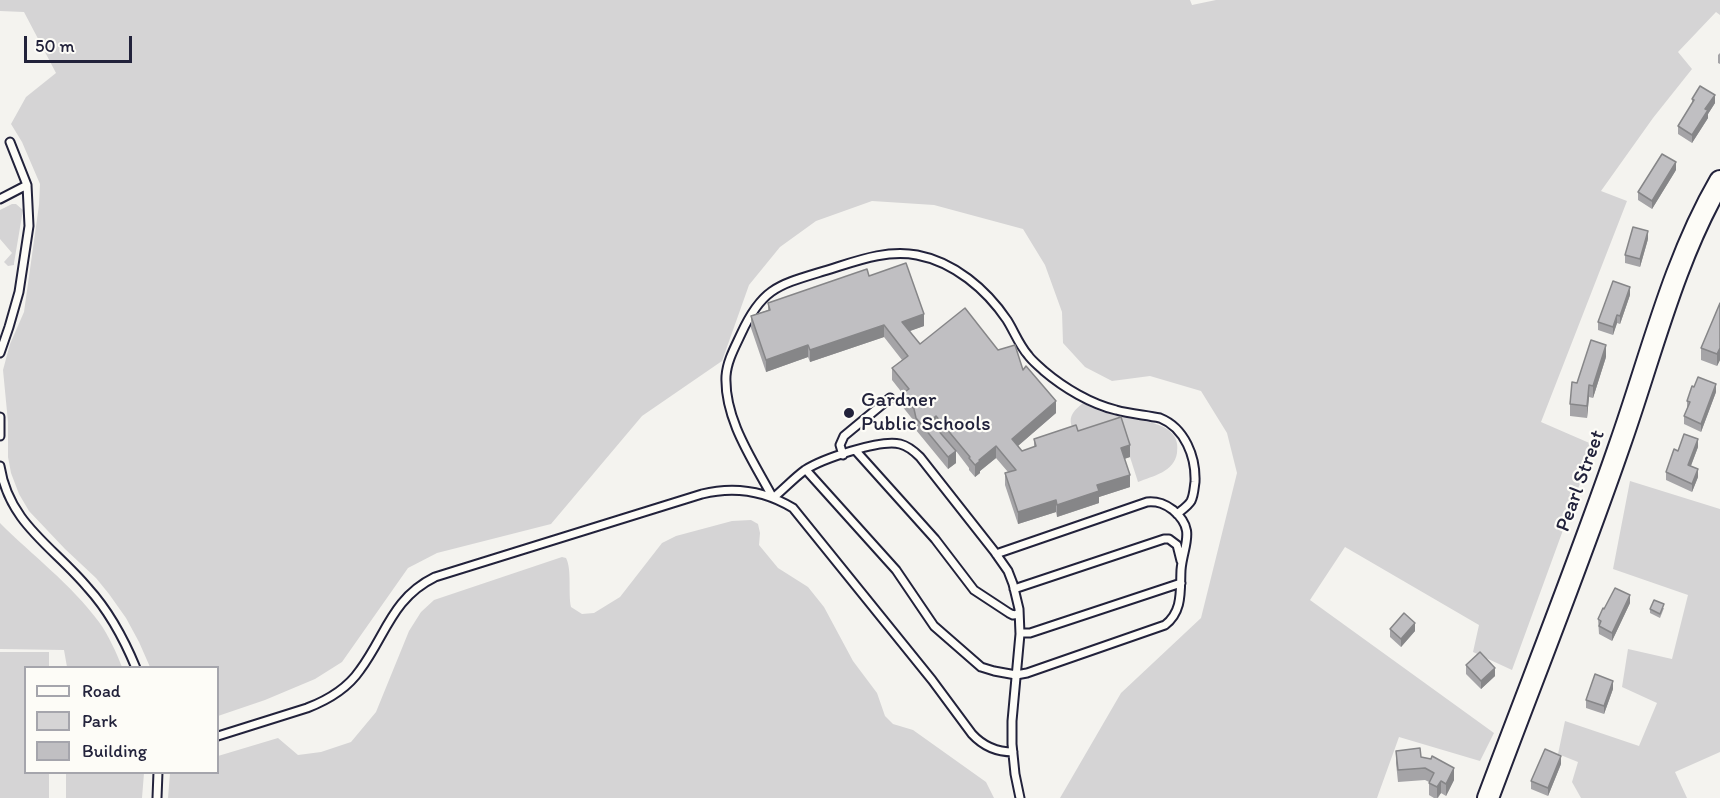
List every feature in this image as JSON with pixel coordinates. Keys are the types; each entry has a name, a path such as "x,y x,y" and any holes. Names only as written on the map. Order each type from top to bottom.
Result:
{"main road":[{"name":"Pearl Street","path":"1488,798 1618,450 1672,288 1701,218 1720,181"}],"lane":[{"path":"0,353 20,283 29,226 27,185 10,142"},
{"path":"0,199 27,185"},
{"path":"773,498 740,436 728,394 727,368 747,321 764,296 790,281 868,257 905,253 938,261 969,279 1003,314 1028,355 1062,384 1107,408 1161,418 1173,426 1192,455 1195,478 1191,501 1178,514"},
{"path":"843,455 840,445 844,436 890,399"},
{"path":"0,417 0,436"},
{"path":"773,498 806,470 819,463 874,445 892,443 906,446 914,451 996,554 1008,572 1014,589 1020,633 1012,721 1012,753 1020,798"},
{"path":"856,451 930,534 974,590 1009,613 1019,614"},
{"path":"0,466 6,499 34,534 80,578 106,610 121,634 135,666"},
{"path":"806,470 896,570 934,626 981,667 1016,675 1037,670 1165,625 1174,616 1179,606 1181,567 1177,545 1169,539 1164,539 1014,589"},
{"path":"219,736 319,704 340,690 359,672 401,602 418,587 435,577 702,494 729,489 753,492 773,498 793,508 932,680 978,741 993,750 1012,753"},
{"path":"996,554 1151,501 1161,503 1178,514 1182,520 1187,534 1187,543 1181,567"},
{"path":"1020,633 1029,633 1181,583"},
{"path":"157,798 158,774"}],"green space":[{"path":"0,0 1190,0 1192,5 1216,0 1720,0 1720,15 1716,12 1678,52 1692,69 1653,118 1601,191 1627,201 1541,422 1594,445 1512,670 1473,652 1479,625 1345,547 1310,600 1494,733 1480,761 1399,737 1377,798 1060,798 1121,693 1201,618 1237,473 1227,433 1201,391 1150,376 1112,381 1085,367 1063,343 1062,312 1045,265 1023,229 934,205 872,201 816,221 780,247 749,285 722,361 642,416 551,524 437,553 408,568 342,662 315,679 219,716 219,666 150,666 126,618 109,594 29,511 11,473 3,370 10,344 24,312 40,184 22,142 11,124 26,97 56,73 24,12 0,11"},
{"path":"16,204 23,210 14,265 8,266 4,262 12,253 0,239 0,210"},
{"path":"1083,403 1108,414 1147,421 1166,429 1173,434 1177,442 1177,453 1172,465 1138,482 1121,429 1078,443 1071,426 1071,417"},
{"path":"1630,481 1720,509 1720,752 1675,772 1687,798 1581,798 1572,782 1578,762 1558,754 1565,721 1639,746 1657,703 1622,687 1628,649 1672,659 1688,595 1613,569"},
{"path":"751,520 758,524 759,545 778,568 808,587 824,607 853,661 877,693 885,716 893,724 913,730 986,782 994,798 168,798 170,774 219,774 219,756 278,738 298,755 321,752 351,742 376,712 409,631 421,612 434,600 562,557 566,558 569,568 571,607 582,614 594,613 620,597 662,543 676,536 732,521"},
{"path":"0,523 88,608 106,633 122,666 67,666 64,650 0,649"},
{"path":"0,652 49,652 49,666 24,666 24,774 49,774 49,798 0,798"},
{"path":"66,774 144,774 142,798 66,798"}],"building":[{"path":"1700,86 1715,95 1692,135 1678,126"},
{"path":"1662,154 1676,162 1652,201 1638,192"},
{"path":"1633,227 1648,231 1640,259 1625,255"},
{"path":"906,263 924,314 902,322 920,344 965,308 998,350 1015,345 1023,370 1026,366 1056,401 1012,439 1022,451 1036,446 1034,439 1076,425 1078,431 1121,417 1130,445 1121,448 1130,475 1097,485 1099,491 1057,505 1056,500 1018,512 1005,473 1016,470 996,446 975,465 936,416 930,421 956,451 948,457 916,418 914,409 902,394 909,389 892,368 908,356 884,325 810,350 808,345 766,360 751,316 770,310 768,303 867,269 869,276"},
{"path":"1613,281 1630,287 1620,316 1617,315 1613,327 1598,322"},
{"path":"1720,303 1720,348 1717,354 1701,348"},
{"path":"1591,340 1606,345 1593,386 1589,385 1587,406 1570,404 1572,382 1577,383"},
{"path":"1698,377 1716,384 1701,424 1684,416 1690,402 1687,401 1692,386 1694,387"},
{"path":"1684,434 1698,439 1688,465 1698,469 1692,484 1666,472 1674,449 1678,451"},
{"path":"1615,588 1630,595 1612,633 1599,626 1601,621 1598,619"},
{"path":"1654,600 1664,604 1660,614 1650,609"},
{"path":"1404,613 1415,623 1401,639 1390,629"},
{"path":"1480,652 1495,668 1481,681 1466,665"},
{"path":"1595,674 1613,681 1604,706 1586,700"},
{"path":"1420,748 1421,757 1431,759 1432,756 1454,768 1446,784 1441,781 1437,787 1429,783 1434,773 1425,768 1398,770 1396,751"},
{"path":"1545,749 1561,756 1548,788 1531,781"}],"place":[{"name":"Gardner Public Schools","path":"849,413"}]}
